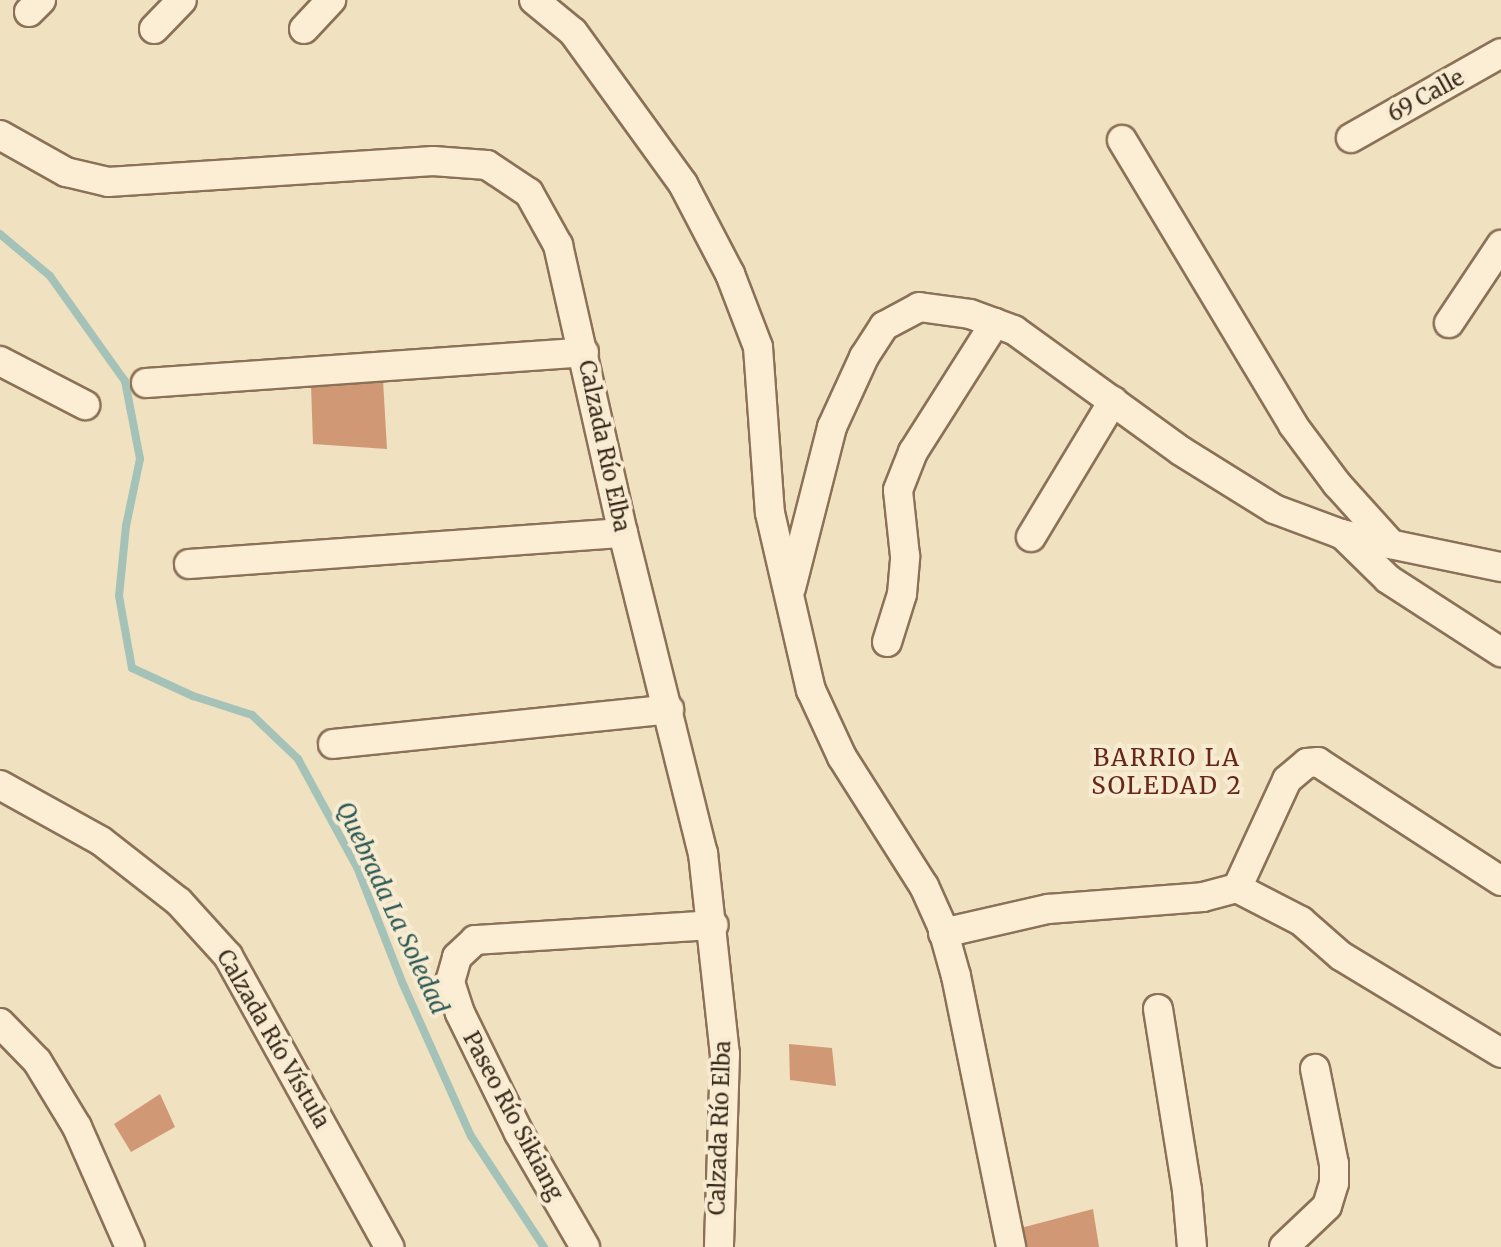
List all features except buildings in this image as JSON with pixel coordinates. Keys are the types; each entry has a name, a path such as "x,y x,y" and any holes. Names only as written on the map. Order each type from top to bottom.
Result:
{"street":[{"path":"154,29 182,0"},
{"path":"304,29 331,0"},
{"path":"534,0 573,32 683,184 730,274 758,347 770,513 811,690 842,757 924,886 943,933 959,989 1011,1247"},
{"name":"69 Calle","path":"1351,138 1501,53"},
{"name":"Calzada Río Elba","path":"0,135 66,172 108,182 433,161 487,165 529,193 558,245 623,533 703,853 714,925 725,1054 719,1247"},
{"path":"1122,140 1293,425 1337,484 1391,544"},
{"path":"1449,323 1501,245"},
{"path":"790,593 832,427 864,357 884,326 919,307 970,314 1014,330 1181,451 1274,509 1341,534 1501,567"},
{"path":"887,642 902,594 905,556 898,490 913,452 995,323"},
{"path":"146,383 584,352"},
{"path":"0,361 85,405"},
{"path":"1031,537 1113,401"},
{"path":"189,564 623,533"},
{"path":"1341,534 1388,579 1501,652"},
{"path":"333,744 669,709"},
{"path":"1237,888 1287,780 1307,763 1318,762 1501,881"},
{"name":"Calzada Río Vístula","path":"0,785 101,841 179,902 228,956 389,1247"},
{"path":"943,933 1048,909 1203,897 1237,888 1301,921 1341,956 1501,1053"},
{"name":"Paseo Río Sikiang","path":"585,1247 519,1133 460,1013 450,982 457,957 475,940 714,925"},
{"path":"1158,1009 1187,1190 1192,1247"},
{"path":"0,1023 37,1061 77,1127 130,1247"},
{"path":"1284,1247 1327,1206 1334,1183 1334,1164 1315,1069"}],"waterway":[{"name":"Quebrada La Soledad","path":"0,234 50,276 125,381 140,459 126,526 119,596 132,668 193,696 252,715 298,759 357,867 402,982 471,1136 544,1247"}],"district":[{"name":"BARRIO LA SOLEDAD 2","path":"1167,772"}]}
